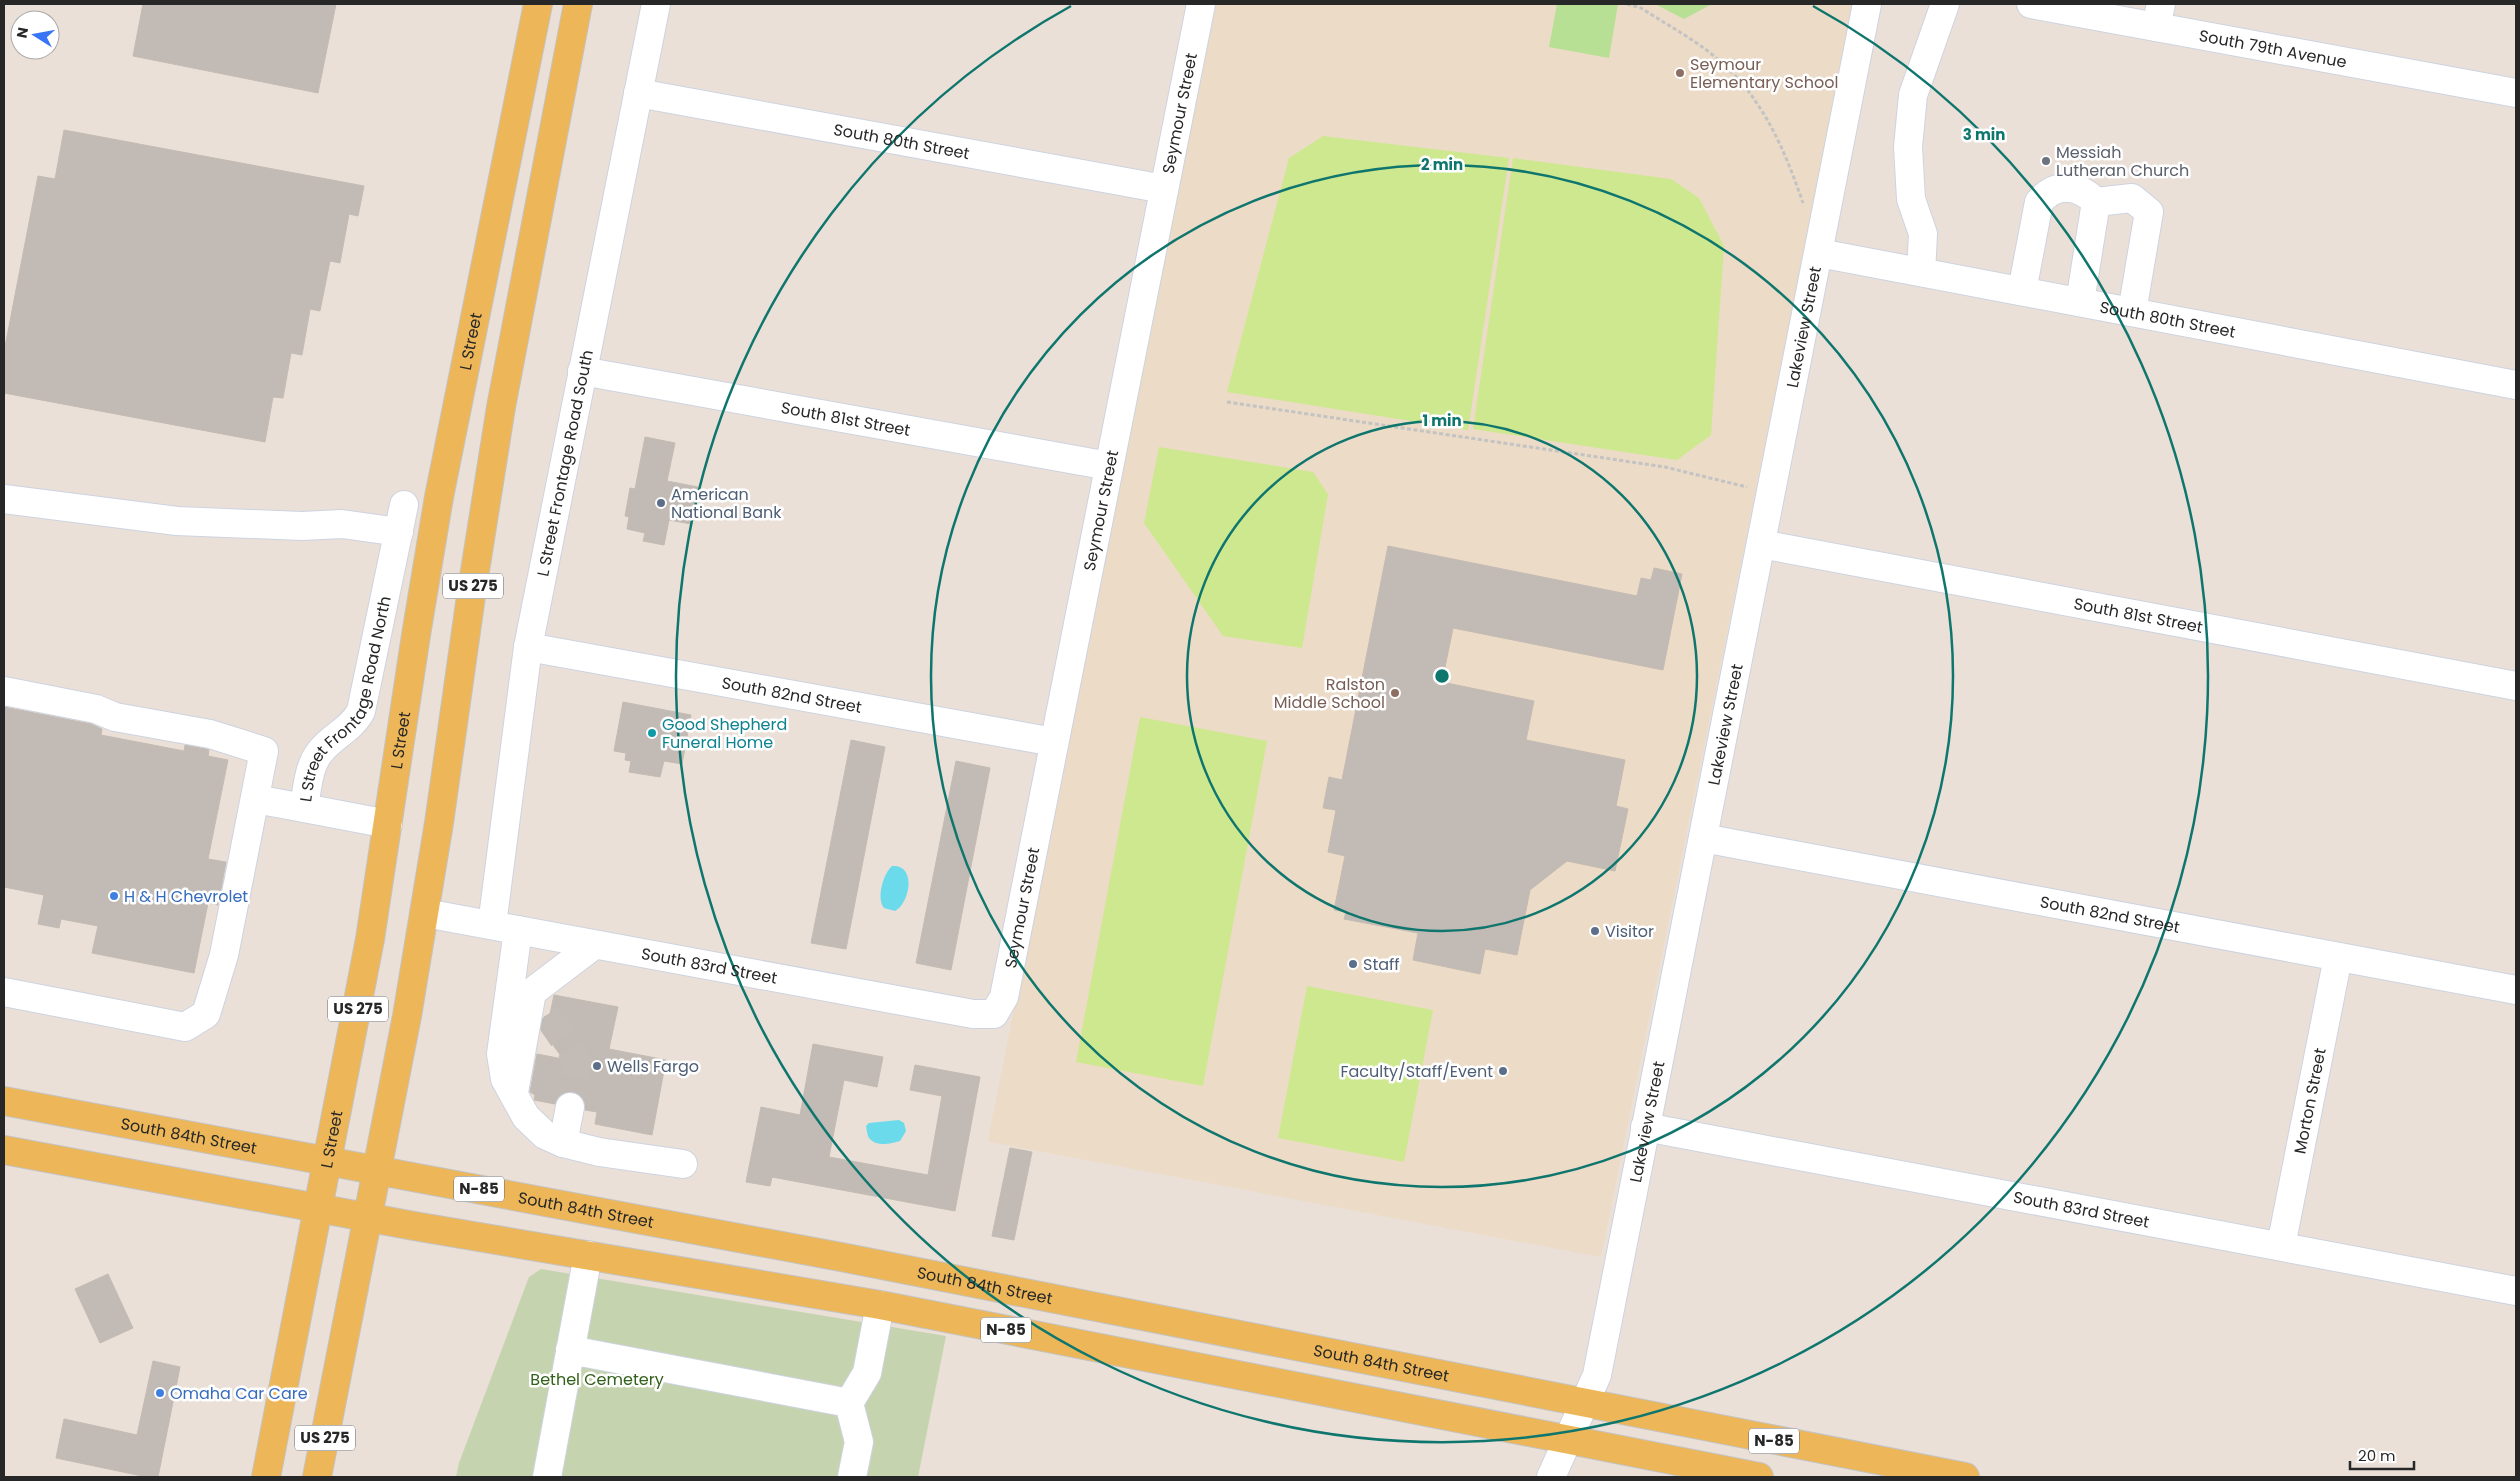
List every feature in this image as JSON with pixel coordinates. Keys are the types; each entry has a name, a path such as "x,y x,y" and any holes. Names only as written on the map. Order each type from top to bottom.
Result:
{"main road":[{"name":"L Street","path":"266,1477 320,1209 370,939 439,497 538,4"},
{"name":"US 275","path":"317,1477 369,1218 425,913 496,436 578,4"},
{"name":"South 84th Street","path":"4,1101 329,1160 851,1259 1583,1404 1964,1477"},
{"path":"4,1150 320,1209"},
{"name":"N-85","path":"320,1209 880,1305 1759,1477"}],"street":[{"name":"L Street Frontage Road South","path":"656,4 528,647 505,928 512,967 509,1004 501,1054 505,1079 513,1096 526,1117 545,1135 563,1143 599,1152 683,1164"},
{"name":"Seymour Street","path":"994,1014 1004,997 1200,4"},
{"name":"Lakeview Street","path":"1551,1477 1566,1439 1597,1375 1867,4"},
{"path":"1922,272 1923,234 1912,200 1908,147 1913,95 1945,4"},
{"name":"South 79th Avenue","path":"2030,4 2158,15 2516,93"},
{"name":"South 80th Street","path":"638,94 1164,189"},
{"path":"2022,291 2039,202 2048,191 2065,188 2085,192 2096,202 2132,198 2149,212 2136,275 2132,312"},
{"path":"2080,302 2096,202"},
{"name":"South 80th Street","path":"1819,253 2516,385"},
{"name":"South 81st Street","path":"582,371 1109,466"},
{"path":"4,499 177,522 302,526 342,524 399,532"},
{"name":"L Street Frontage Road North","path":"388,824 304,808 315,760 326,746 352,726 361,711 404,505"},
{"name":"South 81st Street","path":"1761,544 2516,686"},
{"name":"South 82nd Street","path":"528,647 1054,742"},
{"path":"4,691 96,709 115,717 210,734 264,751 224,955 206,1014 185,1027 4,992"},
{"path":"255,799 304,808"},
{"name":"South 82nd Street","path":"1702,838 2516,990"},
{"name":"South 83rd Street","path":"425,913 973,1014 994,1014"},
{"path":"513,1096 532,992 594,945"},
{"name":"Morton Street","path":"2281,1246 2338,957"},
{"path":"512,967 547,1015"},
{"path":"563,1143 570,1107"},
{"name":"South 83rd Street","path":"1645,1127 2516,1291"},
{"path":"547,1477 588,1256"},
{"path":"852,1477 859,1442 849,1404 867,1373 880,1305"},
{"path":"570,1350 849,1404"}],"path":[{"path":"1627,4 1642,8 1721,62 1738,80 1764,111 1780,140 1805,211"},
{"path":"1227,402 1665,467 1751,488"}],"shaded area":[{"name":"Ralston Middle School","path":"1215,4 1854,4 1601,1257 990,1142 988,1139"}],"green space":[{"path":"1557,4 1618,4 1609,58 1549,47"},
{"path":"1655,4 1712,4 1684,19"},
{"path":"1323,136 1509,158 1468,430 1227,392 1289,158"},
{"path":"1513,158 1671,179 1699,198 1724,246 1711,435 1677,460 1473,429"},
{"path":"1159,447 1313,472 1328,494 1302,648 1223,636 1144,523"},
{"path":"1140,717 1267,741 1203,1086 1076,1062"},
{"path":"1307,986 1433,1010 1404,1162 1278,1138"},
{"name":"Bethel Cemetery","path":"541,1269 946,1336 918,1477 456,1477 459,1463 529,1277"}],"water":[{"path":"892,866 900,867 908,877 907,893 900,907 895,911 884,908 881,899 883,880"},
{"path":"899,1120 904,1123 906,1131 900,1141 880,1144 869,1138 866,1126 869,1123"}],"building":[{"path":"143,4 336,4 318,93 133,56"},
{"path":"64,130 364,186 358,216 349,214 340,263 330,261 320,311 310,309 302,355 291,353 283,398 273,397 265,442 4,393 4,352 38,176 55,179"},
{"name":"American National Bank","path":"645,437 675,443 667,481 698,487 691,524 669,520 664,545 643,541 645,533 627,529 629,517 625,516 630,488 635,489"},
{"path":"1388,546 1637,596 1641,578 1651,580 1654,568 1682,574 1663,670 1453,628 1442,682 1534,701 1526,740 1625,760 1616,806 1628,809 1615,871 1567,861 1530,890 1517,955 1485,949 1480,974 1413,960 1418,933 1344,919 1346,912 1334,910 1345,856 1328,852 1336,810 1323,808 1329,777 1342,780"},
{"name":"Good Shepherd Funeral Home","path":"623,702 691,715 682,764 664,761 660,777 629,772 631,761 625,760 626,753 614,751"},
{"path":"4,707 91,724 102,729 101,735 184,751 185,745 206,749 209,750 208,756 228,760 208,859 226,862 218,905 208,903 194,973 92,953 98,926 61,919 59,928 38,924 44,895 4,887"},
{"path":"851,740 885,747 846,949 811,943"},
{"path":"956,761 990,768 951,970 916,963"},
{"path":"554,995 618,1007 609,1049 666,1060 652,1135 595,1124 597,1112 585,1110 585,1101 581,1096 573,1092 564,1092 559,1096 555,1104 534,1100 535,1095 530,1092 537,1054 563,1059 541,1028 548,1024 544,1017 550,1014"},
{"path":"813,1044 883,1057 877,1087 844,1080 829,1157 928,1175 942,1096 910,1090 915,1065 980,1077 955,1211 772,1177 770,1186 746,1182 761,1107 800,1115"},
{"path":"1010,1148 1032,1152 1014,1240 992,1236"},
{"path":"108,1274 133,1328 100,1343 75,1289"},
{"name":"Omaha Car Care","path":"153,1361 180,1367 158,1477 147,1477 56,1458 64,1419 137,1435"}],"tunnel":[{"path":"547,1015 571,1050 577,1063 570,1107"}],"place":[{"name":"Seymour Elementary School","path":"1680,73"},
{"name":"Messiah Lutheran Church","path":"2046,161"},
{"name":"American National Bank","path":"661,503"},
{"name":"Ralston Middle School","path":"1395,693"},
{"name":"Good Shepherd Funeral Home","path":"652,733"},
{"name":"H & H Chevrolet","path":"114,896"},
{"name":"Visitor","path":"1595,931"},
{"name":"Staff","path":"1353,964"},
{"name":"Wells Fargo","path":"597,1066"},
{"name":"Faculty/Staff/Event","path":"1503,1071"},
{"name":"Omaha Car Care","path":"160,1393"}]}
